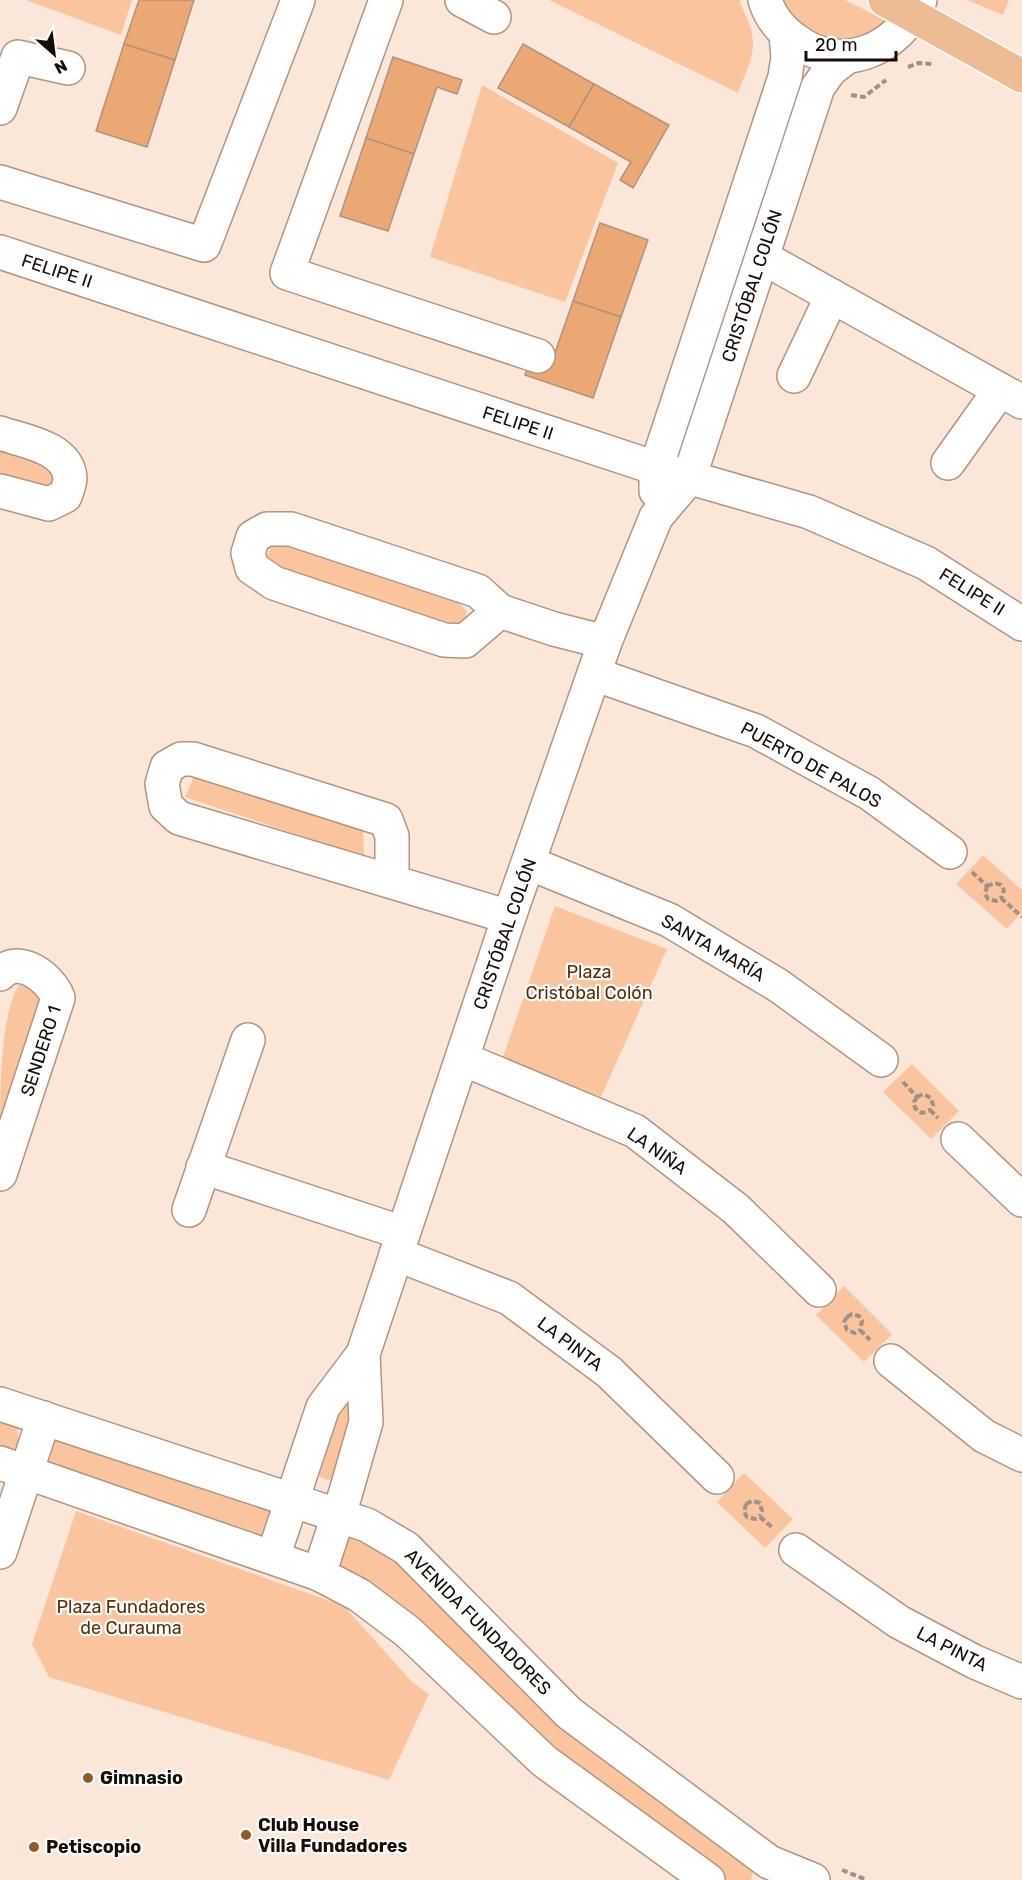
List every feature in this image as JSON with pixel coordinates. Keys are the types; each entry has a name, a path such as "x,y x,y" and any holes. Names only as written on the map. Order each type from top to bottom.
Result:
{"main road":[{"path":"906,5 1022,76"}],"street":[{"path":"0,182 204,245 298,0"},
{"path":"386,0 287,273 538,356"},
{"path":"462,0 494,17"},
{"path":"765,0 775,21 786,34 815,51 848,56 863,53 892,39 906,5"},
{"name":"CRISTÓBAL COLÓN","path":"656,518 656,468 785,77 788,57 786,34"},
{"name":"CRISTÓBAL COLÓN","path":"273,1557 323,1407 363,1354 605,642 656,518 689,478 820,85 830,70 848,56"},
{"path":"0,108 18,57 68,68"},
{"name":"FELIPE II","path":"0,252 656,468 809,512 926,563 1022,624"},
{"path":"762,257 1011,396 948,463"},
{"path":"794,376 832,296"},
{"path":"0,433 47,449 61,457 68,468 70,479 65,496 49,504 0,490"},
{"path":"500,610 465,641 444,640 274,583 252,568 249,553 253,537 267,529 291,529 478,591 500,610 554,629 605,642"},
{"name":"PUERTO DE PALOS","path":"594,674 756,731 869,793 950,852"},
{"path":"392,880 392,836 386,820 193,759 181,759 167,768 162,784 166,806 179,818 510,917"},
{"name":"SANTA MARÍA","path":"530,862 669,920 779,986 881,1060"},
{"name":"SENDERO 1","path":"0,974 4,969 17,966 37,971 54,987 58,998 0,1174"},
{"path":"189,1210 248,1040"},
{"name":"LA NIÑA","path":"463,1059 635,1131 736,1209 819,1290"},
{"path":"958,1139 1022,1200"},
{"name":"LA PINTA","path":"203,1167 399,1244 509,1298 609,1372 717,1477"},
{"name":"CRISTÓBAL COLÓN","path":"319,1574 366,1422 363,1354"},
{"path":"891,1361 984,1436 1022,1455"},
{"name":"AVENIDA FUNDADORES","path":"0,1404 367,1525 406,1548 569,1713 766,1871 813,1880"},
{"path":"0,1552 13,1468 44,1418"},
{"path":"13,1468 273,1557 319,1574 359,1595 408,1632 544,1761 708,1880"},
{"name":"LA PINTA","path":"796,1550 899,1622 975,1662 1022,1682"}],"path":[{"path":"904,68 919,63 939,66"},
{"path":"820,85 864,97 892,75"},
{"path":"995,883 1000,885 1004,890 1001,898 996,901 988,899 985,894 987,886 995,883"},
{"path":"1001,898 1022,917"},
{"path":"923,1094 931,1098 933,1105 928,1112 922,1113 915,1108 914,1102 917,1097 923,1094"},
{"path":"852,1314 859,1316 862,1321 860,1330 855,1333 847,1330 844,1322 847,1317 852,1314"},
{"path":"752,1501 760,1503 762,1511 760,1517 755,1519 747,1517 744,1512 746,1504 752,1501"}],"green space":[{"path":"26,0 132,0 121,35"},
{"path":"549,0 741,0 740,3 751,29 753,48 738,93"},
{"path":"782,0 845,0 887,21 880,32 829,45 791,20"},
{"path":"967,0 1009,0 1003,15"},
{"path":"482,85 618,163 565,302 430,257"},
{"path":"0,442 59,464 54,490 0,480"},
{"path":"282,544 459,603 467,612 464,625 454,631 271,569 265,559 271,548"},
{"path":"196,772 363,824 364,857 185,797"},
{"path":"983,855 1022,890 1022,912 1007,929 956,884"},
{"name":"Plaza Cristóbal Colón","path":"555,906 667,949 601,1097 503,1057"},
{"path":"25,979 45,1001 0,1128 1,1070 6,1025 17,989"},
{"path":"912,1064 959,1111 931,1139 883,1092"},
{"path":"844,1286 892,1334 864,1362 816,1315"},
{"path":"353,1383 352,1410 331,1479 327,1480 319,1476 340,1407"},
{"path":"0,1419 17,1425 19,1443 6,1455 0,1453"},
{"path":"55,1438 277,1513 265,1542 48,1469 47,1454"},
{"path":"744,1473 793,1519 765,1548 717,1502"},
{"name":"Plaza Fundadores de Curauma","path":"76,1511 344,1606 412,1682 429,1694 389,1780 49,1677 32,1644"},
{"path":"352,1534 400,1560 755,1863 751,1880 727,1880 541,1746 390,1596 337,1564 344,1540"}],"building":[{"path":"139,0 194,0 175,60 124,44"},
{"path":"124,44 175,60 147,147 96,131"},
{"path":"523,44 594,84 569,127 498,88"},
{"path":"393,57 462,80 457,94 437,87 414,154 366,138"},
{"path":"594,84 669,125 633,188 620,180 631,162 569,127"},
{"path":"366,138 414,154 388,231 340,216"},
{"path":"600,223 648,240 621,317 573,301"},
{"path":"573,301 621,317 593,398 525,375 530,360 550,367"}],"place":[{"name":"Gimnasio","path":"88,1778"},
{"name":"Club House Villa Fundadores","path":"246,1835"},
{"name":"Petiscopio","path":"34,1847"}]}
